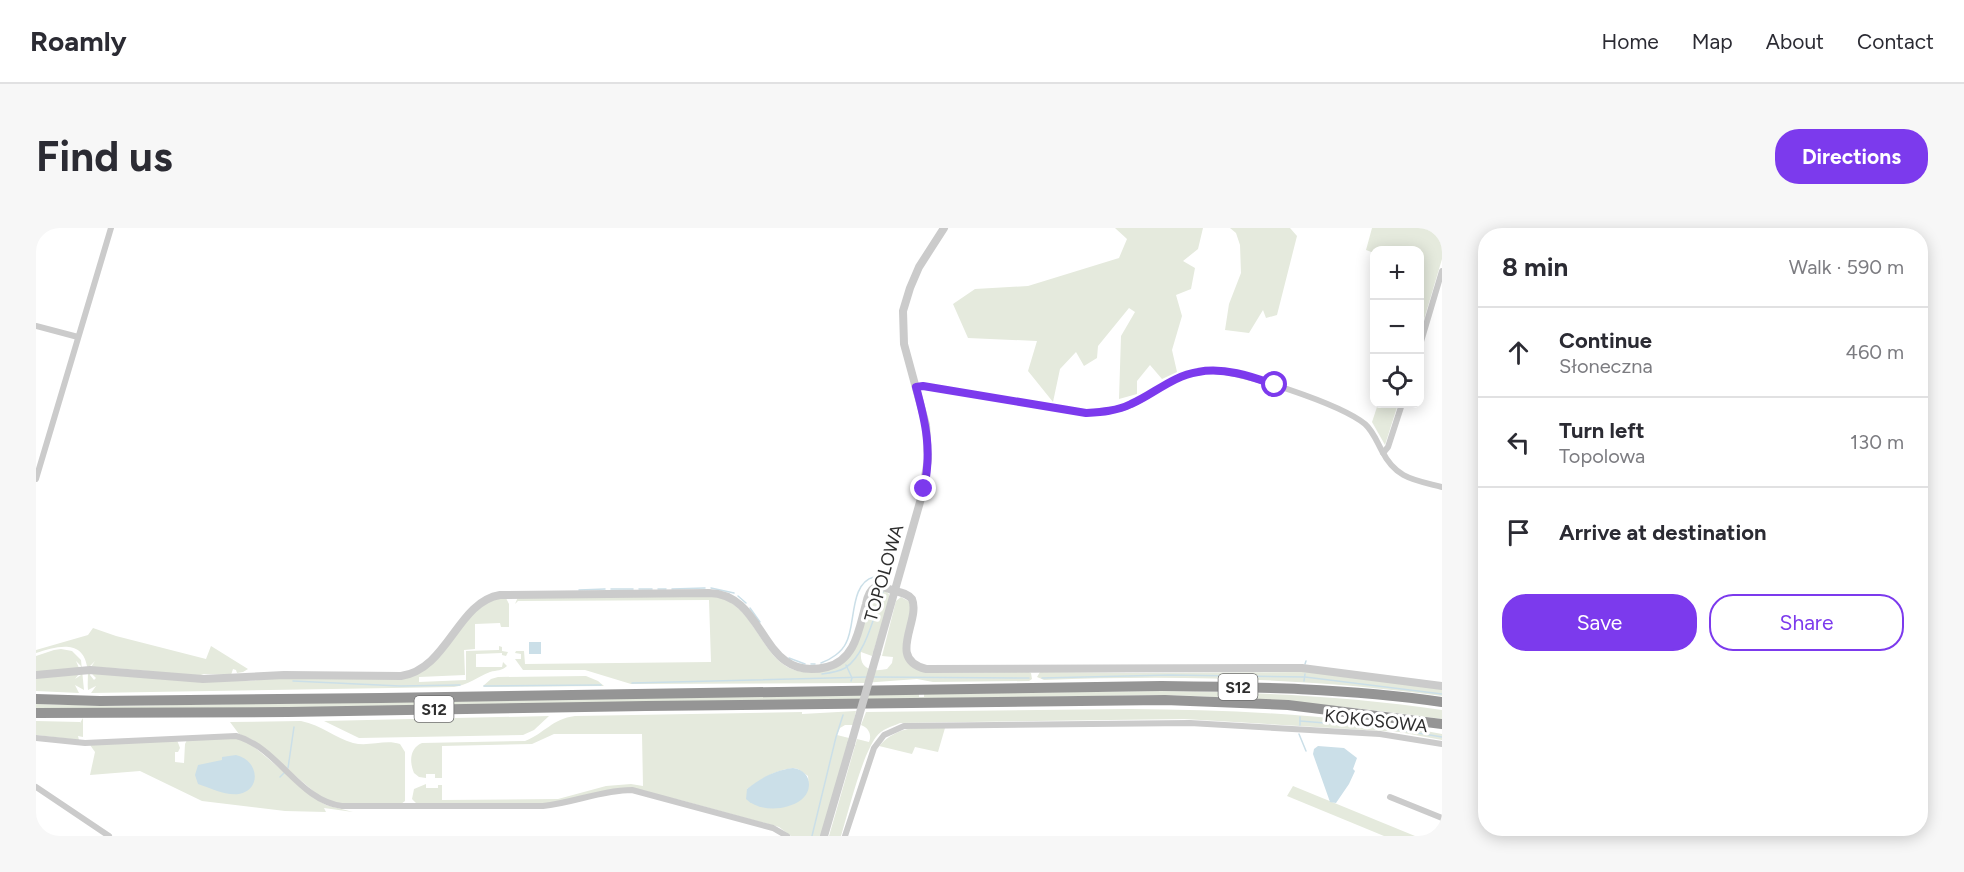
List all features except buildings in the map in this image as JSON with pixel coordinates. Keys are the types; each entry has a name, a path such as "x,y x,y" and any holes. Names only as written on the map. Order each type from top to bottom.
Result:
{"highway":[{"name":"S12","path":"36,699 100,701 393,698 1161,686 1277,688 1442,702"},
{"name":"S12","path":"36,713 1165,700 1288,705 1442,724"}],"street":[{"path":"36,479 111,228"},
{"name":"TOPOLOWA","path":"824,836 922,495 928,459 927,429 904,344 903,311 917,271 944,228"},
{"path":"1424,329 1442,271"},
{"path":"36,326 78,337"},
{"path":"916,387 923,386 1086,413 1104,412 1130,405 1155,389 1185,375 1207,370 1218,371 1264,381 1356,419 1370,429 1383,453 1398,473 1407,478 1442,488"},
{"path":"1383,453 1388,447 1401,408"},
{"path":"36,675 90,670 203,679 284,675 401,676 426,665 477,606 492,596 521,594 720,593 737,600 747,610 782,660 803,668 820,668 838,662 852,649 872,590 880,587 909,596 914,602 906,650 912,662 926,669 1292,668 1442,686"},
{"name":"KOKOSOWA","path":"845,836 874,748 884,735 900,727 1163,723 1389,735 1442,744"},
{"path":"36,738 77,743 224,736 244,738 319,798 342,807 543,806 563,804 609,792 632,790 773,828 787,836"},
{"path":"36,787 109,836"},
{"path":"1390,797 1442,818"}],"shaded area":[{"path":"1115,228 1203,228 1198,249 1183,261 1195,268 1191,289 1176,295 1182,316 1172,350 1177,372 1162,379 1150,365 1137,381 1137,394 1119,399 1121,336 1135,312 1129,308 1098,346 1097,358 1084,366 1076,352 1060,369 1053,402 1028,371 1037,341 968,338 953,304 975,289 1028,286 1119,258 1127,239"},
{"path":"1230,228 1290,228 1297,236 1277,315 1266,318 1263,310 1249,333 1225,330 1229,304 1241,273 1240,245 1236,233"},
{"path":"1372,228 1442,228 1442,259 1424,320 1424,246 1370,246 1370,252 1366,250"},
{"path":"1377,408 1397,408 1385,445 1372,422"},
{"path":"878,590 889,594 889,601 872,656 861,652 862,663 868,668 887,669 892,663 893,657 882,656 896,601 901,597 910,602 910,613 903,644 907,661 914,668 927,673 1029,672 1032,679 1029,681 933,682 917,679 863,683 631,684 585,670 523,670 515,659 521,659 521,654 515,653 516,651 524,651 525,664 711,662 709,600 518,601 515,604 518,597 712,595 730,602 743,613 773,655 785,666 801,672 822,671 839,665 847,659 872,595"},
{"path":"506,598 509,604 509,627 501,627 500,623 475,624 475,649 464,650 465,675 419,677 419,682 466,680 466,651 499,650 499,646 502,647 502,651 508,652 506,656 502,653 476,654 476,667 502,667 503,662 507,666 464,685 454,687 91,693 96,686 88,690 87,666 80,651 74,648 59,647 36,653 36,650 88,635 93,628 206,659 211,646 248,669 237,673 233,669 231,675 197,676 91,667 95,661 90,666 90,675 94,680 96,678 91,673 213,681 250,681 281,677 409,676 447,644 479,607 492,599"},
{"path":"61,649 72,651 81,660 84,690 75,685 79,693 36,691 36,678 79,674 75,679 81,675 81,666 76,661 79,668 36,672 36,656"},
{"path":"1040,672 1310,672 1442,689 1442,696 1343,685 1243,679 1044,680 1037,677"},
{"path":"586,676 604,686 483,686 491,679 498,677"},
{"path":"1160,691 1266,694 1372,701 1442,710 1442,719 1301,703 1159,695 288,709 36,708 36,704 113,706 919,694 919,697 924,697 924,694"},
{"path":"1130,709 1248,712 1326,718 1442,734 1442,740 1399,732 1184,719 900,723 884,730 876,737 860,771 841,836 829,836 857,739 869,742 870,739 868,730 861,725 866,712"},
{"path":"856,711 853,725 840,728 837,735 849,738 822,836 791,836 779,827 680,800 628,789 557,803 417,804 412,799 414,789 426,784 426,788 438,788 438,785 442,785 442,800 558,799 606,786 631,784 643,786 642,734 554,734 532,744 442,746 442,778 435,778 435,774 426,774 426,778 419,777 414,773 411,764 412,755 415,748 422,743 525,741 560,720 575,716 802,712 802,714","holes":["786,769 798,769 808,776 808,785 803,797 792,804 770,808 747,789 774,773"]},
{"path":"549,716 534,730 523,735 359,738 324,721"},
{"path":"83,718 83,737 78,736 79,740 36,735 36,721 80,723"},
{"path":"301,721 353,743 400,744 405,752 405,801 401,804 336,804 318,795 253,740 239,734 230,722"},
{"path":"945,728 938,752 915,747 912,754 879,746 894,734 909,729"},
{"path":"241,739 252,745 326,805 353,812 324,808 326,812 285,811 202,801 140,771 90,775 95,752 90,745 177,740 180,748 178,752 175,752 175,762 184,763 187,740"},
{"path":"1293,786 1415,836 1384,836 1287,796"}],"water":[{"path":"529,642 541,642 541,654 529,654"},
{"path":"1318,746 1344,748 1357,758 1353,769 1355,771 1349,784 1336,803 1330,802 1313,754 1314,749"},
{"path":"236,755 249,763 255,775 251,787 246,791 229,794 198,784 195,775 198,765"},
{"path":"793,768 804,772 809,781 805,796 795,804 780,808 765,808 746,799 747,789 758,781 774,773"}],"waterway":[{"path":"821,663 842,650 846,643 860,587 866,581 876,577 888,578 885,584"},
{"path":"672,589 705,588"},
{"path":"711,588 734,593"},
{"path":"579,590 605,589"},
{"path":"611,589 633,589"},
{"path":"639,589 652,589"},
{"path":"658,589 666,589"},
{"path":"822,674 845,668 859,654 883,592"},
{"path":"738,596 746,603"},
{"path":"750,608 760,622"},
{"path":"789,658 805,664"},
{"path":"846,665 852,678 851,681"},
{"path":"1304,681 1305,674"},
{"path":"1042,678 1170,675 1305,677 1442,694"},
{"path":"632,683 868,677"},
{"path":"873,677 1029,678"},
{"path":"293,681 400,686 460,685"},
{"path":"484,686 601,685"},
{"path":"812,836 843,715"},
{"path":"1300,717 1300,725"},
{"path":"1300,721 1388,728 1442,737"},
{"path":"288,768 294,727"},
{"path":"1299,734 1306,751"},
{"path":"280,777 285,772"}],"route":[{"path":"924,489 928,459 927,429 916,387 923,386 1086,413 1115,410 1130,405 1175,379 1207,370 1238,374 1275,385"}]}
